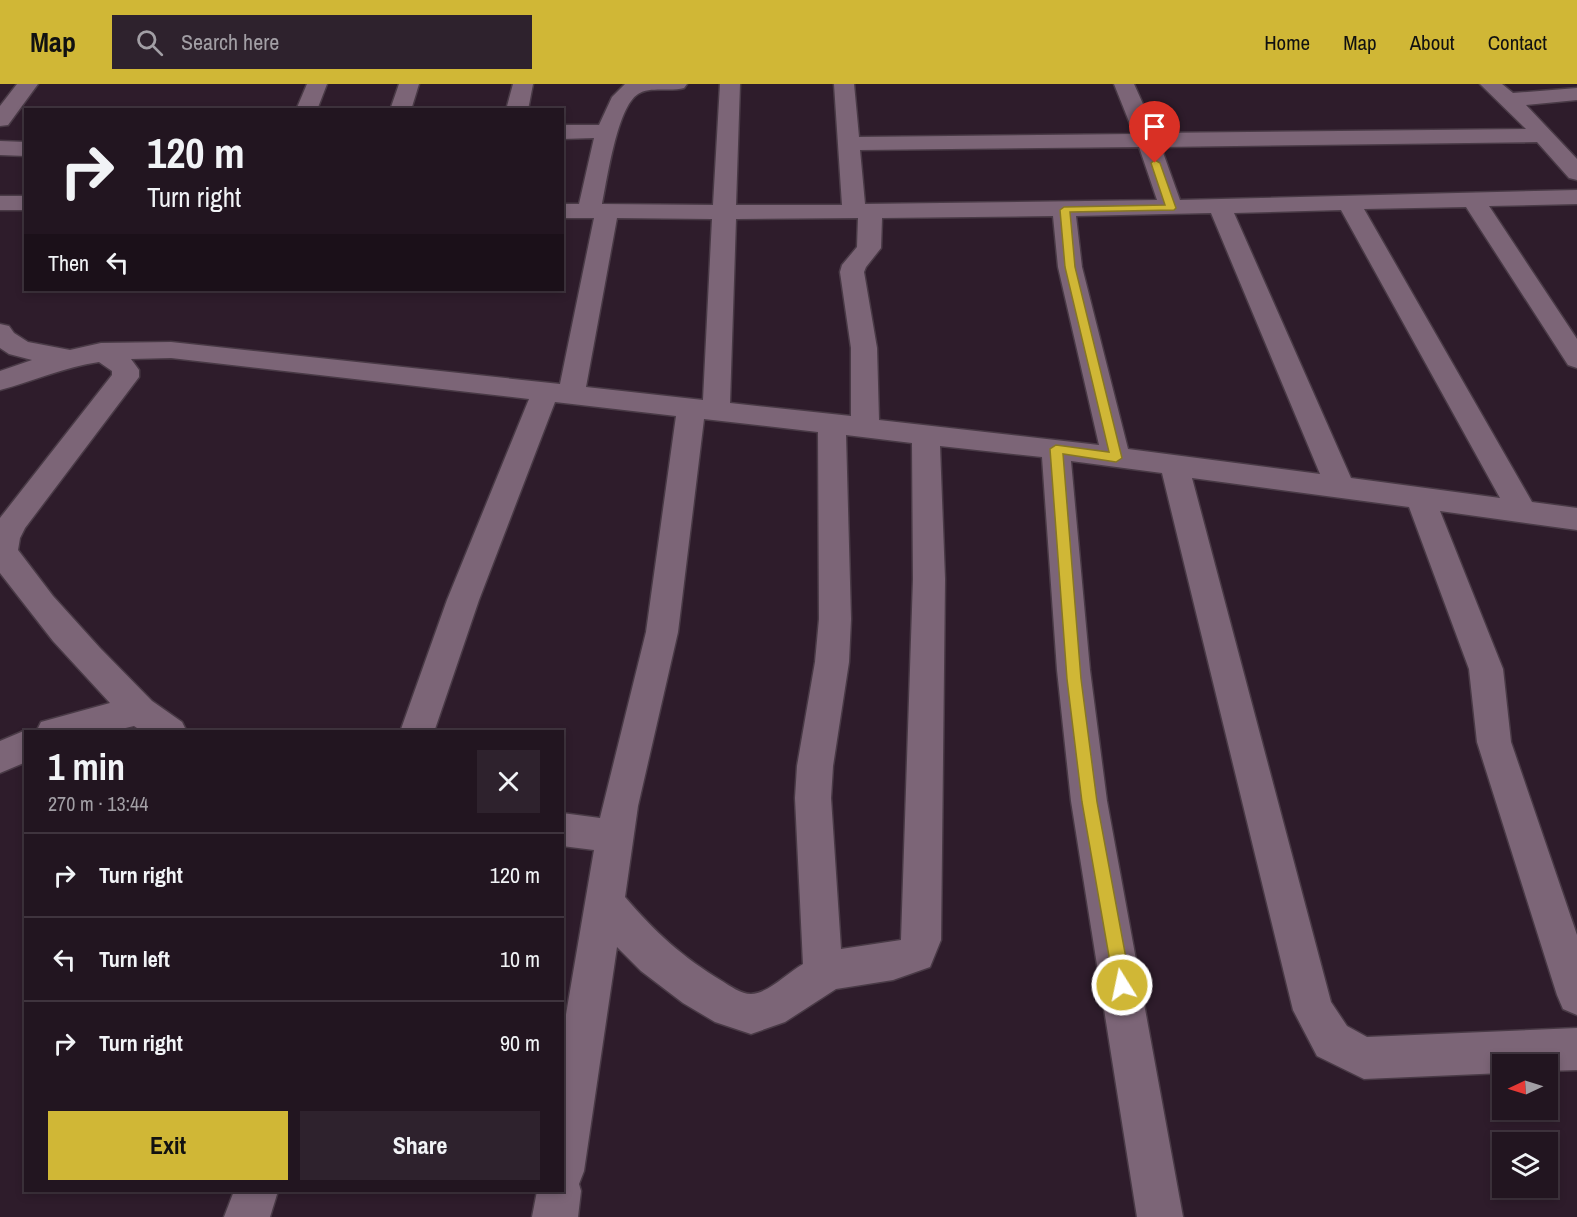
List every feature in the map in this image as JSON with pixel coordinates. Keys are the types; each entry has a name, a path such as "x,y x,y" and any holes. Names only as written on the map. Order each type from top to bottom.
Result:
{"street":[{"path":"0,120 28,84"},
{"path":"307,108 317,84"},
{"path":"401,108 409,84"},
{"path":"517,108 523,84"},
{"path":"418,730 463,600 558,395 598,211 608,131 616,108 632,87 677,84"},
{"path":"564,1159 614,836 662,632 703,409 726,212 730,84"},
{"path":"844,84 850,144 869,248 854,265 852,272 864,348 865,428"},
{"path":"1124,84 1148,140 1171,208"},
{"path":"1490,84 1510,100 1544,135 1568,151 1577,173"},
{"path":"1510,100 1577,94"},
{"path":"564,132 608,131"},
{"path":"850,144 1544,135"},
{"path":"0,148 24,149"},
{"path":"564,211 1064,210 1577,197"},
{"path":"1473,200 1577,359"},
{"path":"0,202 24,203"},
{"path":"1349,203 1524,512"},
{"path":"1220,207 1341,487"},
{"path":"1064,210 1070,267 1116,458"},
{"path":"0,332 4,340 19,349 69,357"},
{"path":"0,381 29,369 69,357 101,351 129,349 200,353 558,395 1056,449 1577,519"},
{"path":"101,351 122,364 126,370 125,377 14,520 5,536 3,549 7,561 40,603 139,710 167,730"},
{"path":"823,974 813,798 815,766 832,662 835,619 832,424"},
{"path":"605,903 656,960 731,1010 748,1015 765,1011 823,974 860,965 901,960 916,954 921,940 929,579 926,436"},
{"path":"1056,449 1074,679 1089,802 1142,1095 1160,1217"},
{"path":"1175,466 1313,1010 1332,1041 1364,1058 1577,1049"},
{"path":"1420,498 1486,669 1494,742 1577,995"},
{"path":"61,730 139,710"},
{"path":"0,758 24,745"},
{"path":"564,829 614,836"},
{"path":"247,1217 256,1192"},
{"path":"555,1217 559,1192"}],"route":[{"path":"1122,985 1089,802 1074,679 1056,449 1116,458 1068,258 1064,210 1171,208 1155,163"}]}
